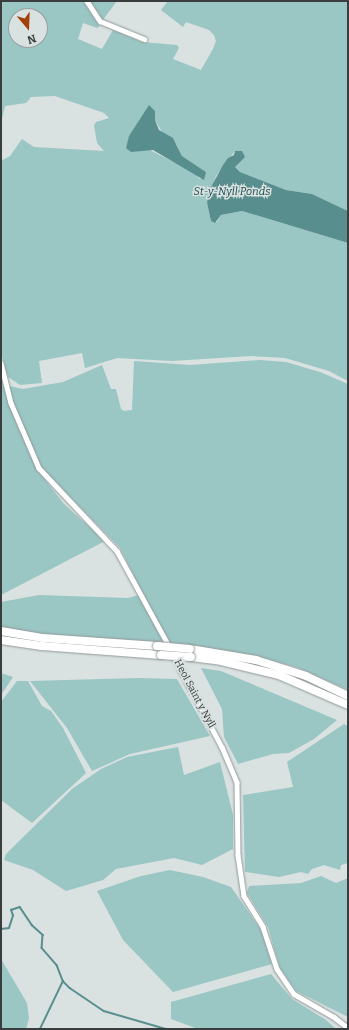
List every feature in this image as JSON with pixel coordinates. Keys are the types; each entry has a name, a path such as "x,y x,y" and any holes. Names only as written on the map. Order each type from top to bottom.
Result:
{"highway":[{"path":"1,631 43,638 156,646 190,653 279,675 348,705"},
{"path":"1,640 42,646 162,655 190,653 256,660 306,676 348,696"}],"street":[{"path":"87,1 100,21 144,39"},
{"name":"Heol Saint y Nyll","path":"1,363 11,404 39,468 117,552 222,747 237,782 238,855 244,896 263,927 277,970 294,994 334,1017 348,1028"}],"shaded area":[{"path":"1,1 83,1 100,26 97,28 83,23 78,39 102,49 113,30 142,42 177,45 179,48 173,59 201,70 216,41 214,35 209,30 186,22 183,27 161,10 168,1 348,1 348,211 312,194 286,190 240,172 235,167 238,151 235,151 216,176 207,203 211,221 217,222 221,215 242,211 348,243 348,381 329,371 285,358 251,356 172,361 117,358 85,368 82,353 39,361 42,383 20,385 8,377 1,353 1,161 10,156 22,139 34,147 104,151 97,143 94,125 96,122 109,118 104,113 55,96 31,97 26,103 5,106 1,124","holes":["152,109 155,111 155,120 162,132 176,143 182,156 206,172 200,179 195,173 148,149 129,136"]},
{"path":"85,1 117,1 102,21"},
{"path":"260,360 286,362 320,372 348,384 348,690 296,667 254,656 168,643 120,548 41,467 13,403 9,386 23,389 63,382 102,365 111,389 116,389 121,409 124,411 132,410 134,361 190,365"},
{"path":"1,377 11,409 36,468 64,504 105,541 1,595"},
{"path":"39,595 128,598 139,595 165,642 1,633 1,602"},
{"path":"201,668 221,671 337,720 314,739 289,753 273,754 238,764 224,737 222,709"},
{"path":"1,673 13,677 1,695"},
{"path":"138,678 177,679 210,736 130,754 92,771 67,728 30,681"},
{"path":"17,681 28,681 42,706 51,711 63,728 86,773 32,823 1,800 1,702"},
{"path":"344,724 348,726 348,863 341,865 340,870 324,865 312,869 308,874 301,872 279,877 245,872 243,795 293,787 287,762"},
{"path":"178,747 184,775 220,762 233,815 233,849 202,865 174,858 116,869 103,880 66,891 33,870 4,860 6,854 72,789 101,769 127,757"},
{"path":"170,870 203,877 231,887 261,930 272,964 173,992 123,940 97,891 141,876"},
{"path":"321,876 336,883 348,878 348,1017 296,991 280,968 268,927 247,893 249,886 301,883"},
{"path":"1,959 27,1003 29,1018 26,1029 1,1029"},
{"path":"271,974 292,999 326,1020 336,1029 198,1029 171,1019 171,1002"}],"water":[{"name":"St-y-Nyll Ponds","path":"149,105 155,111 155,120 159,130 173,138 182,156 206,172 204,180 153,150 131,152 126,148 129,136"},
{"name":"St-y-Nyll Ponds","path":"235,151 242,151 245,157 235,167 240,172 286,190 312,194 348,211 348,243 242,211 221,215 215,223 211,221 207,203 209,191 223,165 228,158 234,155"}],"waterway":[{"path":"1,929 9,928 13,916 11,910 20,907 32,925 43,935 42,948 57,965 63,981 70,988 104,1011 166,1029"},
{"path":"40,1029 63,981"}]}
